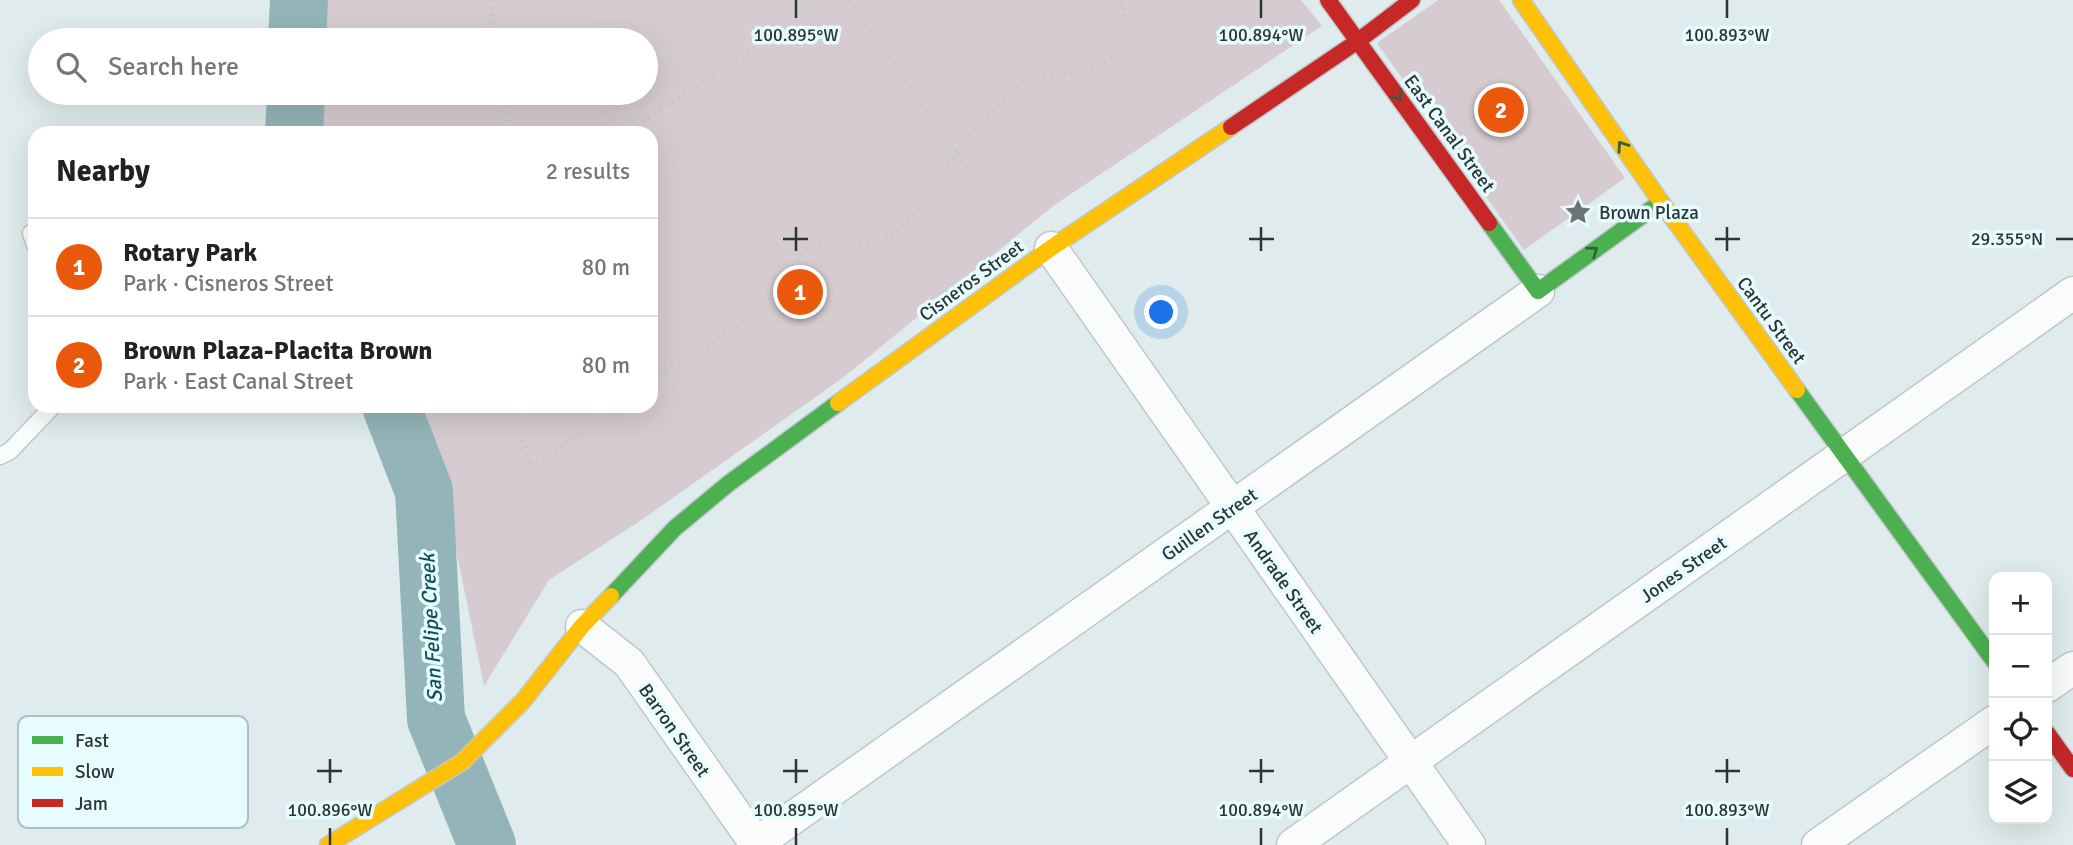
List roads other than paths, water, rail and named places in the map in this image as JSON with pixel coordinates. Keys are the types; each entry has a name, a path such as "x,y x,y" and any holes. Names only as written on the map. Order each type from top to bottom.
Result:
{"street":[{"name":"East Canal Street","path":"1328,0 1538,291"},
{"name":"Cisneros Street","path":"328,845 463,762 523,701 582,626 675,528 729,484 1051,248 1358,41 1412,0"},
{"name":"Cantu Street","path":"1521,0 1661,202 1989,654"},
{"name":"Guillen Street","path":"757,845 1661,202"},
{"name":"Andrade Street","path":"1051,248 1469,845"},
{"name":"Jones Street","path":"1293,845 2073,293"},
{"name":"Barron Street","path":"582,626 629,663 757,845"},
{"path":"2052,683 2073,668"},
{"path":"1818,845 1989,725"},
{"path":"2052,740 2073,769"}],"lane":[{"path":"0,456 10,451 46,413"}],"waterway":[{"name":"San Felipe Creek","path":"298,28 299,0"},
{"name":"San Felipe Creek","path":"294,126 295,105"},
{"name":"San Felipe Creek","path":"394,413 424,491 436,719 487,845"}],"place":[{"name":"Brown Plaza-Placita Brown","path":"1501,110"},
{"name":"Brown Plaza","path":"1578,212"},
{"name":"Rotary Park","path":"800,292"}]}
